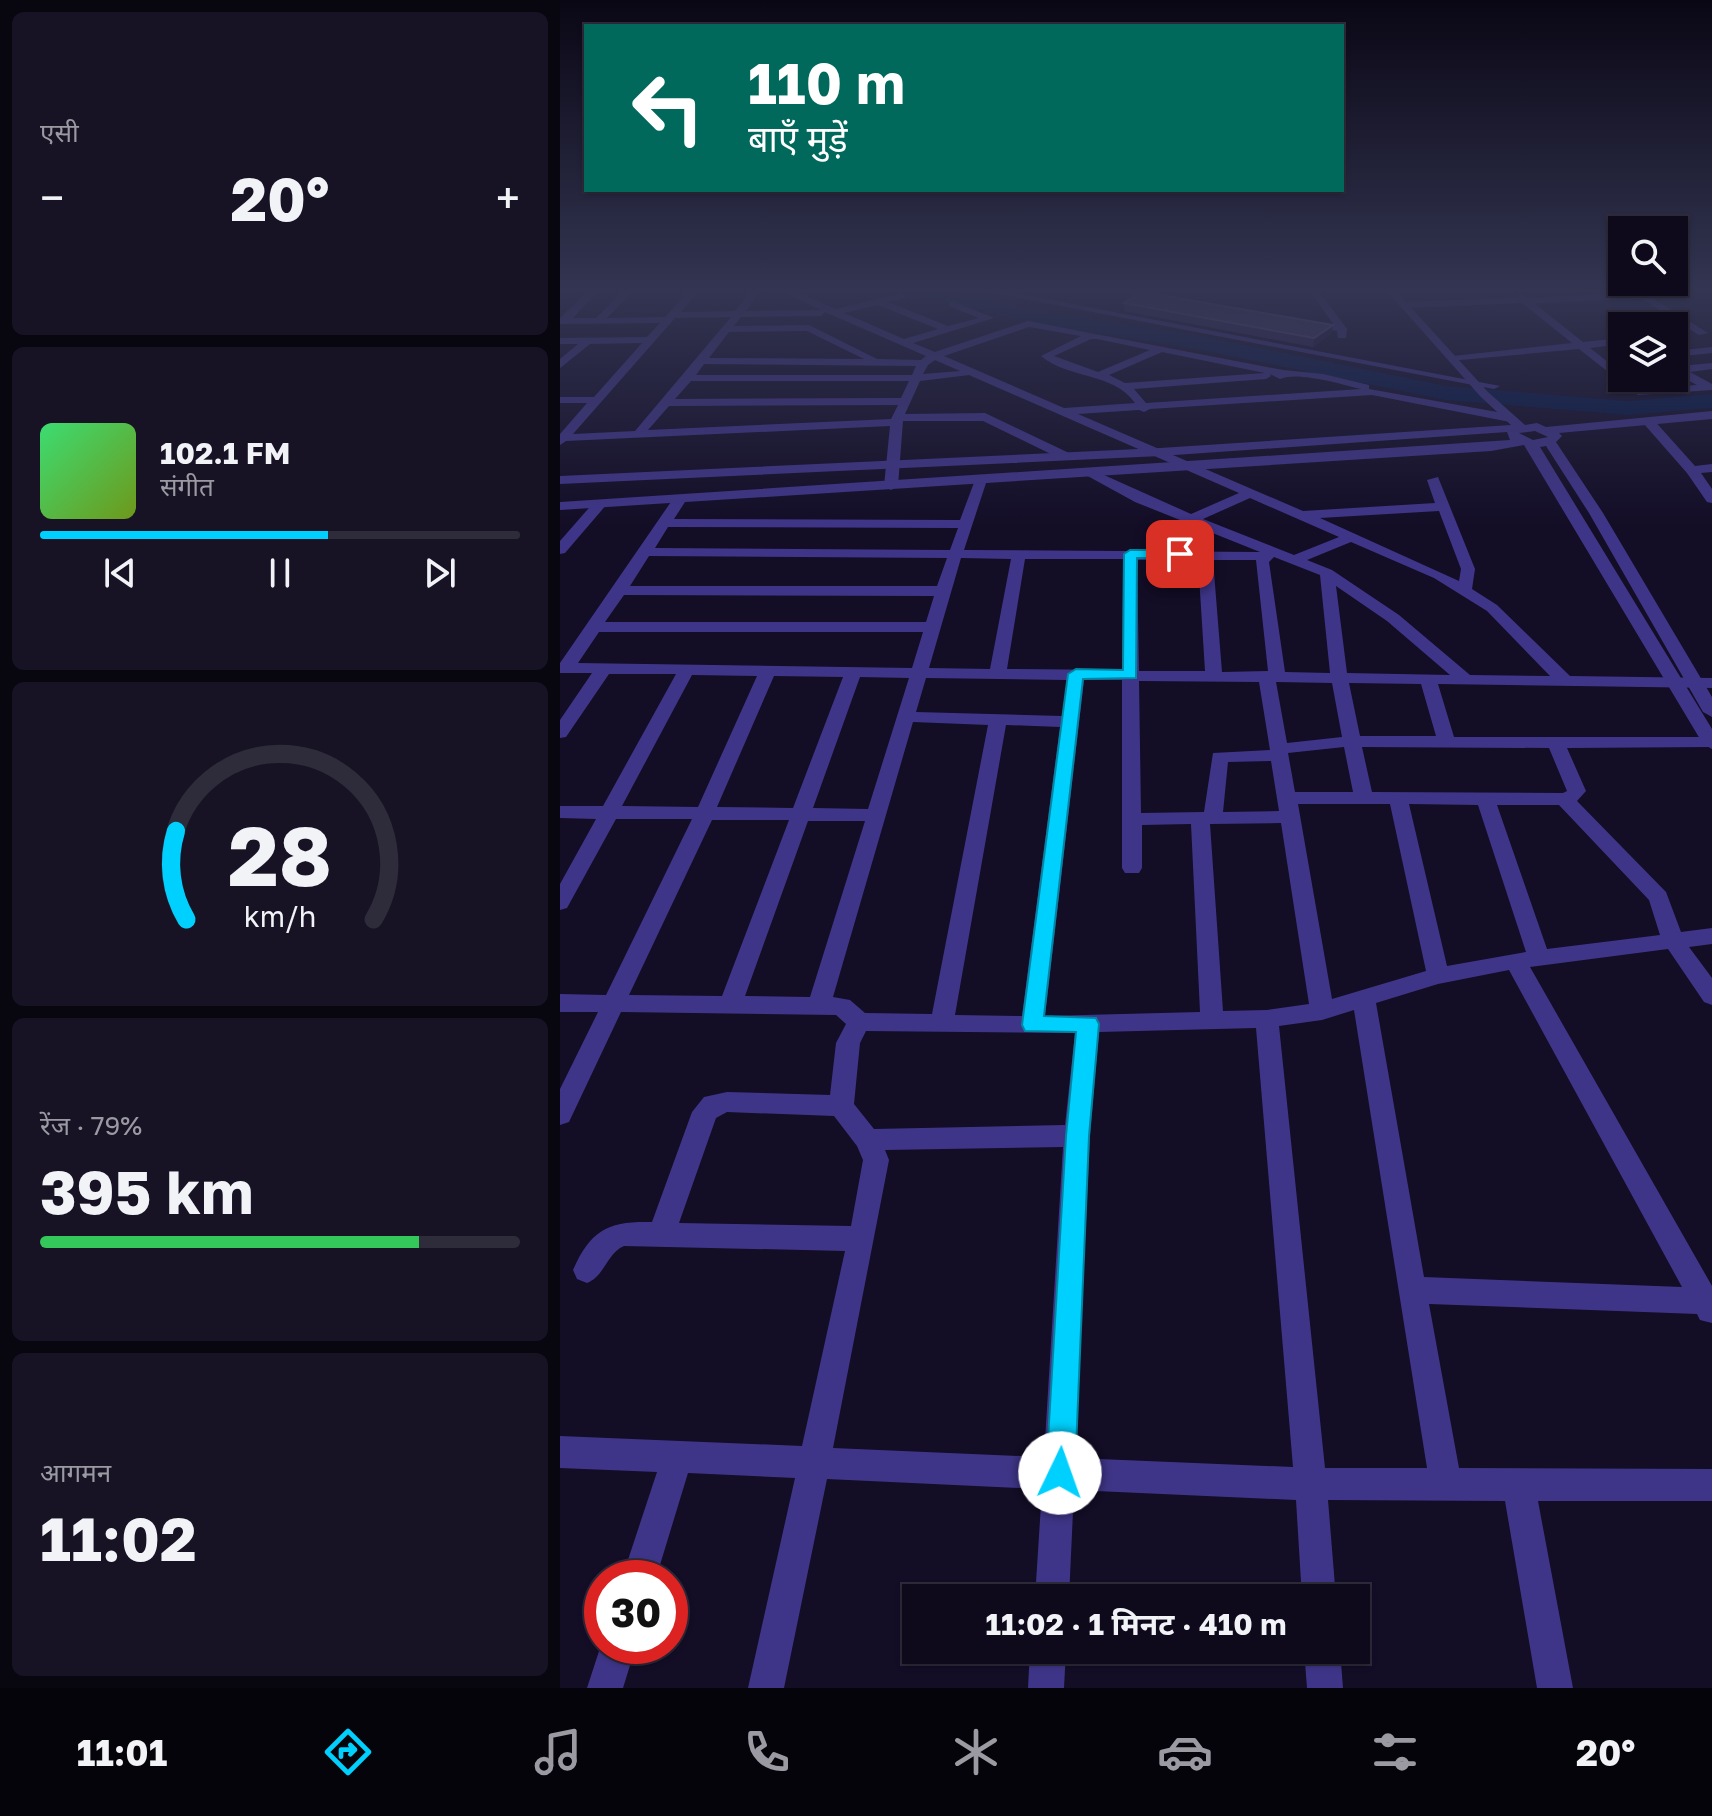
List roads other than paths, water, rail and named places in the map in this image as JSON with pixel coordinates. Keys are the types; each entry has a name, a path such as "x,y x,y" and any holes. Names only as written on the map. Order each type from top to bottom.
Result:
{"street":[{"path":"561,439 625,369"},
{"path":"638,434 694,369"},
{"path":"891,486 896,420 922,369"},
{"path":"955,369 1160,452 1465,589 1520,633 1564,680"},
{"path":"1079,369 1126,386 1138,396 1144,409"},
{"path":"1098,376 1115,369"},
{"path":"1261,369 1342,381 1516,421 1552,436 1712,712"},
{"path":"1403,369 1473,382 1493,391"},
{"path":"1461,369 1473,382"},
{"path":"1476,369 1516,421"},
{"path":"688,378 916,378 969,373"},
{"path":"1126,386 1283,373"},
{"path":"1688,376 1710,387"},
{"path":"1688,389 1710,387"},
{"path":"1058,412 1388,393"},
{"path":"560,400 597,400"},
{"path":"665,403 905,401"},
{"path":"560,506 1491,447 1712,415"},
{"path":"561,439 985,417 1065,456"},
{"path":"1516,421 1511,434 1527,443 1711,743"},
{"path":"560,480 1160,452 1516,421"},
{"path":"1651,424 1712,423"},
{"path":"1651,424 1692,470 1712,499"},
{"path":"1692,470 1712,468"},
{"path":"1090,474 1140,499 1268,553 1297,559 1327,573 1393,618 1464,678"},
{"path":"819,1006 944,591 981,480"},
{"path":"1433,480 1468,569 1465,589"},
{"path":"1192,519 1249,493"},
{"path":"564,668 680,499"},
{"path":"560,550 600,504"},
{"path":"1297,515 1443,507"},
{"path":"664,523 966,524"},
{"path":"1297,559 1350,537"},
{"path":"644,552 1268,553"},
{"path":"1268,553 1263,572 1279,752 1322,1011"},
{"path":"998,673 1019,554"},
{"path":"1130,554 1132,868"},
{"path":"1205,554 1214,676"},
{"path":"1327,573 1339,677 1364,799"},
{"path":"619,590 944,591"},
{"path":"594,627 934,627"},
{"path":"564,668 1712,683"},
{"path":"560,733 604,668"},
{"path":"560,903 687,669"},
{"path":"560,1115 705,813 768,670"},
{"path":"730,1005 854,671"},
{"path":"1032,1025 1076,674"},
{"path":"1428,679 1446,741"},
{"path":"907,717 1070,722"},
{"path":"942,1023 998,719"},
{"path":"1212,1020 1207,818 1219,757 1351,741 1711,743"},
{"path":"1132,819 1207,818 1364,799 1564,799 1577,791 1556,743"},
{"path":"1485,798 1527,960 1709,1307"},
{"path":"1398,799 1438,976"},
{"path":"1564,799 1659,897 1673,940 1712,996"},
{"path":"560,812 877,815"},
{"path":"560,1003 842,1006 859,1022 1032,1025 1267,1019 1322,1011 1438,976 1527,960 1712,936"},
{"path":"1364,998 1445,1482"},
{"path":"1267,1019 1318,1584"},
{"path":"766,1688 816,1462 876,1160 867,1140 841,1106 848,1043 859,1022"},
{"path":"1053,1584 1077,1136 1088,1024"},
{"path":"661,1235 697,1131 705,1112 713,1104 841,1106"},
{"path":"867,1140 1077,1136"},
{"path":"587,1270 607,1240 624,1234 862,1239"},
{"path":"1412,1290 1709,1307"},
{"path":"560,1452 1311,1484 1712,1485"},
{"path":"645,1560 677,1459"},
{"path":"1518,1483 1555,1688"},
{"path":"605,1688 612,1664"},
{"path":"1046,1688 1047,1664"},
{"path":"1323,1664 1325,1688"}],"waterway":[{"path":"1327,369 1446,393 1628,408 1712,401"}]}
